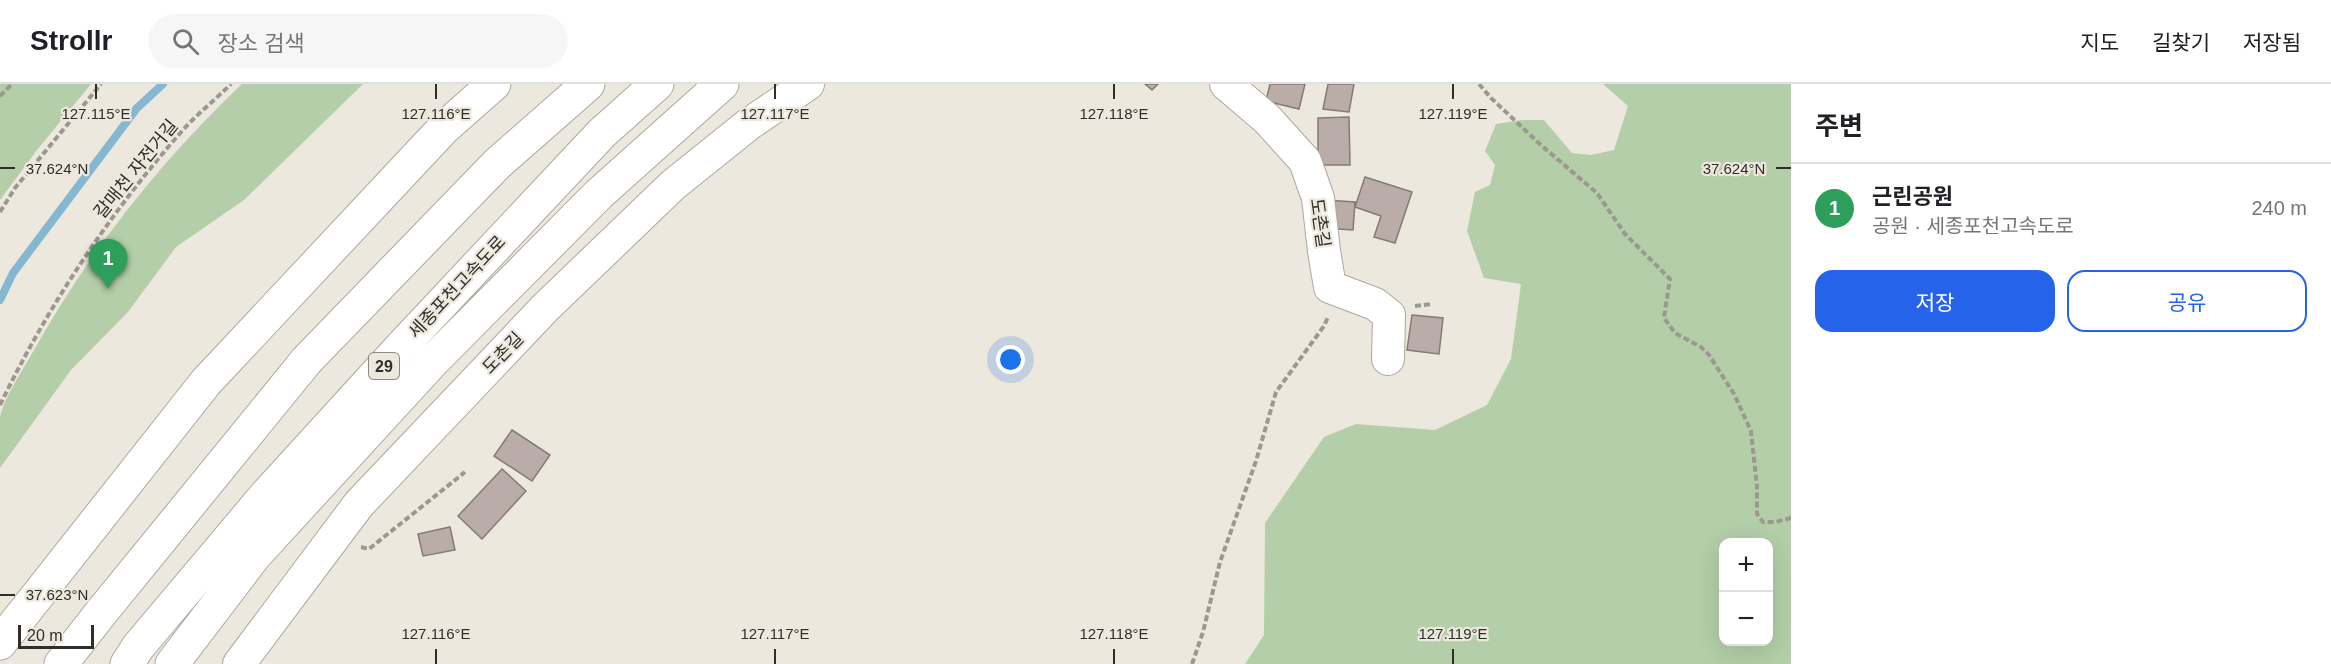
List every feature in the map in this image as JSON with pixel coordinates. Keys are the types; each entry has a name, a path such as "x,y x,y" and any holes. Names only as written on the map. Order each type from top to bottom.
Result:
{"highway":[{"path":"0,644 206,382 443,129 494,84"},
{"path":"61,664 307,360 497,164 588,84"},
{"name":"세종포천고속도로","path":"127,664 138,647 266,495 393,356 602,133 657,84"},
{"path":"172,664 255,555 433,361 599,194 722,84"}],"street":[{"name":"도촌길","path":"239,664 359,504 545,308 673,185 749,124 808,84"},
{"name":"도촌길","path":"1226,84 1267,119 1305,161 1318,198 1330,287"},
{"path":"1330,287 1375,304 1389,315 1388,359"}],"path":[{"path":"0,96 12,84"},
{"path":"0,212 15,188 101,84"},
{"name":"갈매천 자전거길","path":"0,405 49,312 110,221 183,130 231,84"},
{"path":"1479,84 1542,146 1597,193 1625,234 1670,279 1665,322 1675,333 1701,347 1709,355 1734,394 1751,432 1757,487 1757,514 1763,522 1791,518"},
{"path":"1192,664 1203,632 1220,562 1256,461 1276,392 1324,326 1332,308 1330,287"},
{"path":"330,541 369,549 465,472"}],"green space":[{"path":"0,84 91,84 0,200"},
{"path":"242,84 363,84 244,200 176,247 128,312 71,370 0,468 0,418 4,404 52,319 100,247 152,179"},
{"path":"1603,84 1791,84 1791,664 1245,664 1264,635 1265,523 1324,437 1356,424 1435,430 1487,405 1511,359 1521,284 1484,278 1467,231 1475,192 1490,185 1495,165 1485,151 1496,124 1522,120 1544,120 1572,153 1591,155 1614,150 1628,106"}],"building":[{"path":"1145,84 1158,84 1152,90"},
{"path":"1270,84 1305,84 1299,109 1266,101"},
{"path":"1328,84 1354,84 1349,112 1323,109"},
{"path":"1349,117 1350,165 1318,165 1318,118"},
{"path":"1365,177 1412,192 1395,243 1374,237 1381,216 1355,207"},
{"path":"1325,200 1355,202 1353,230 1322,228"},
{"path":"1412,315 1443,318 1439,354 1407,350"},
{"path":"512,430 550,455 532,481 494,456"},
{"path":"502,469 526,491 482,539 458,516"},
{"path":"450,527 455,550 423,556 418,534"}],"waterway":[{"path":"0,300 13,273 137,108 163,84"}],"place":[{"name":"근린공원","path":"108,289"}]}
